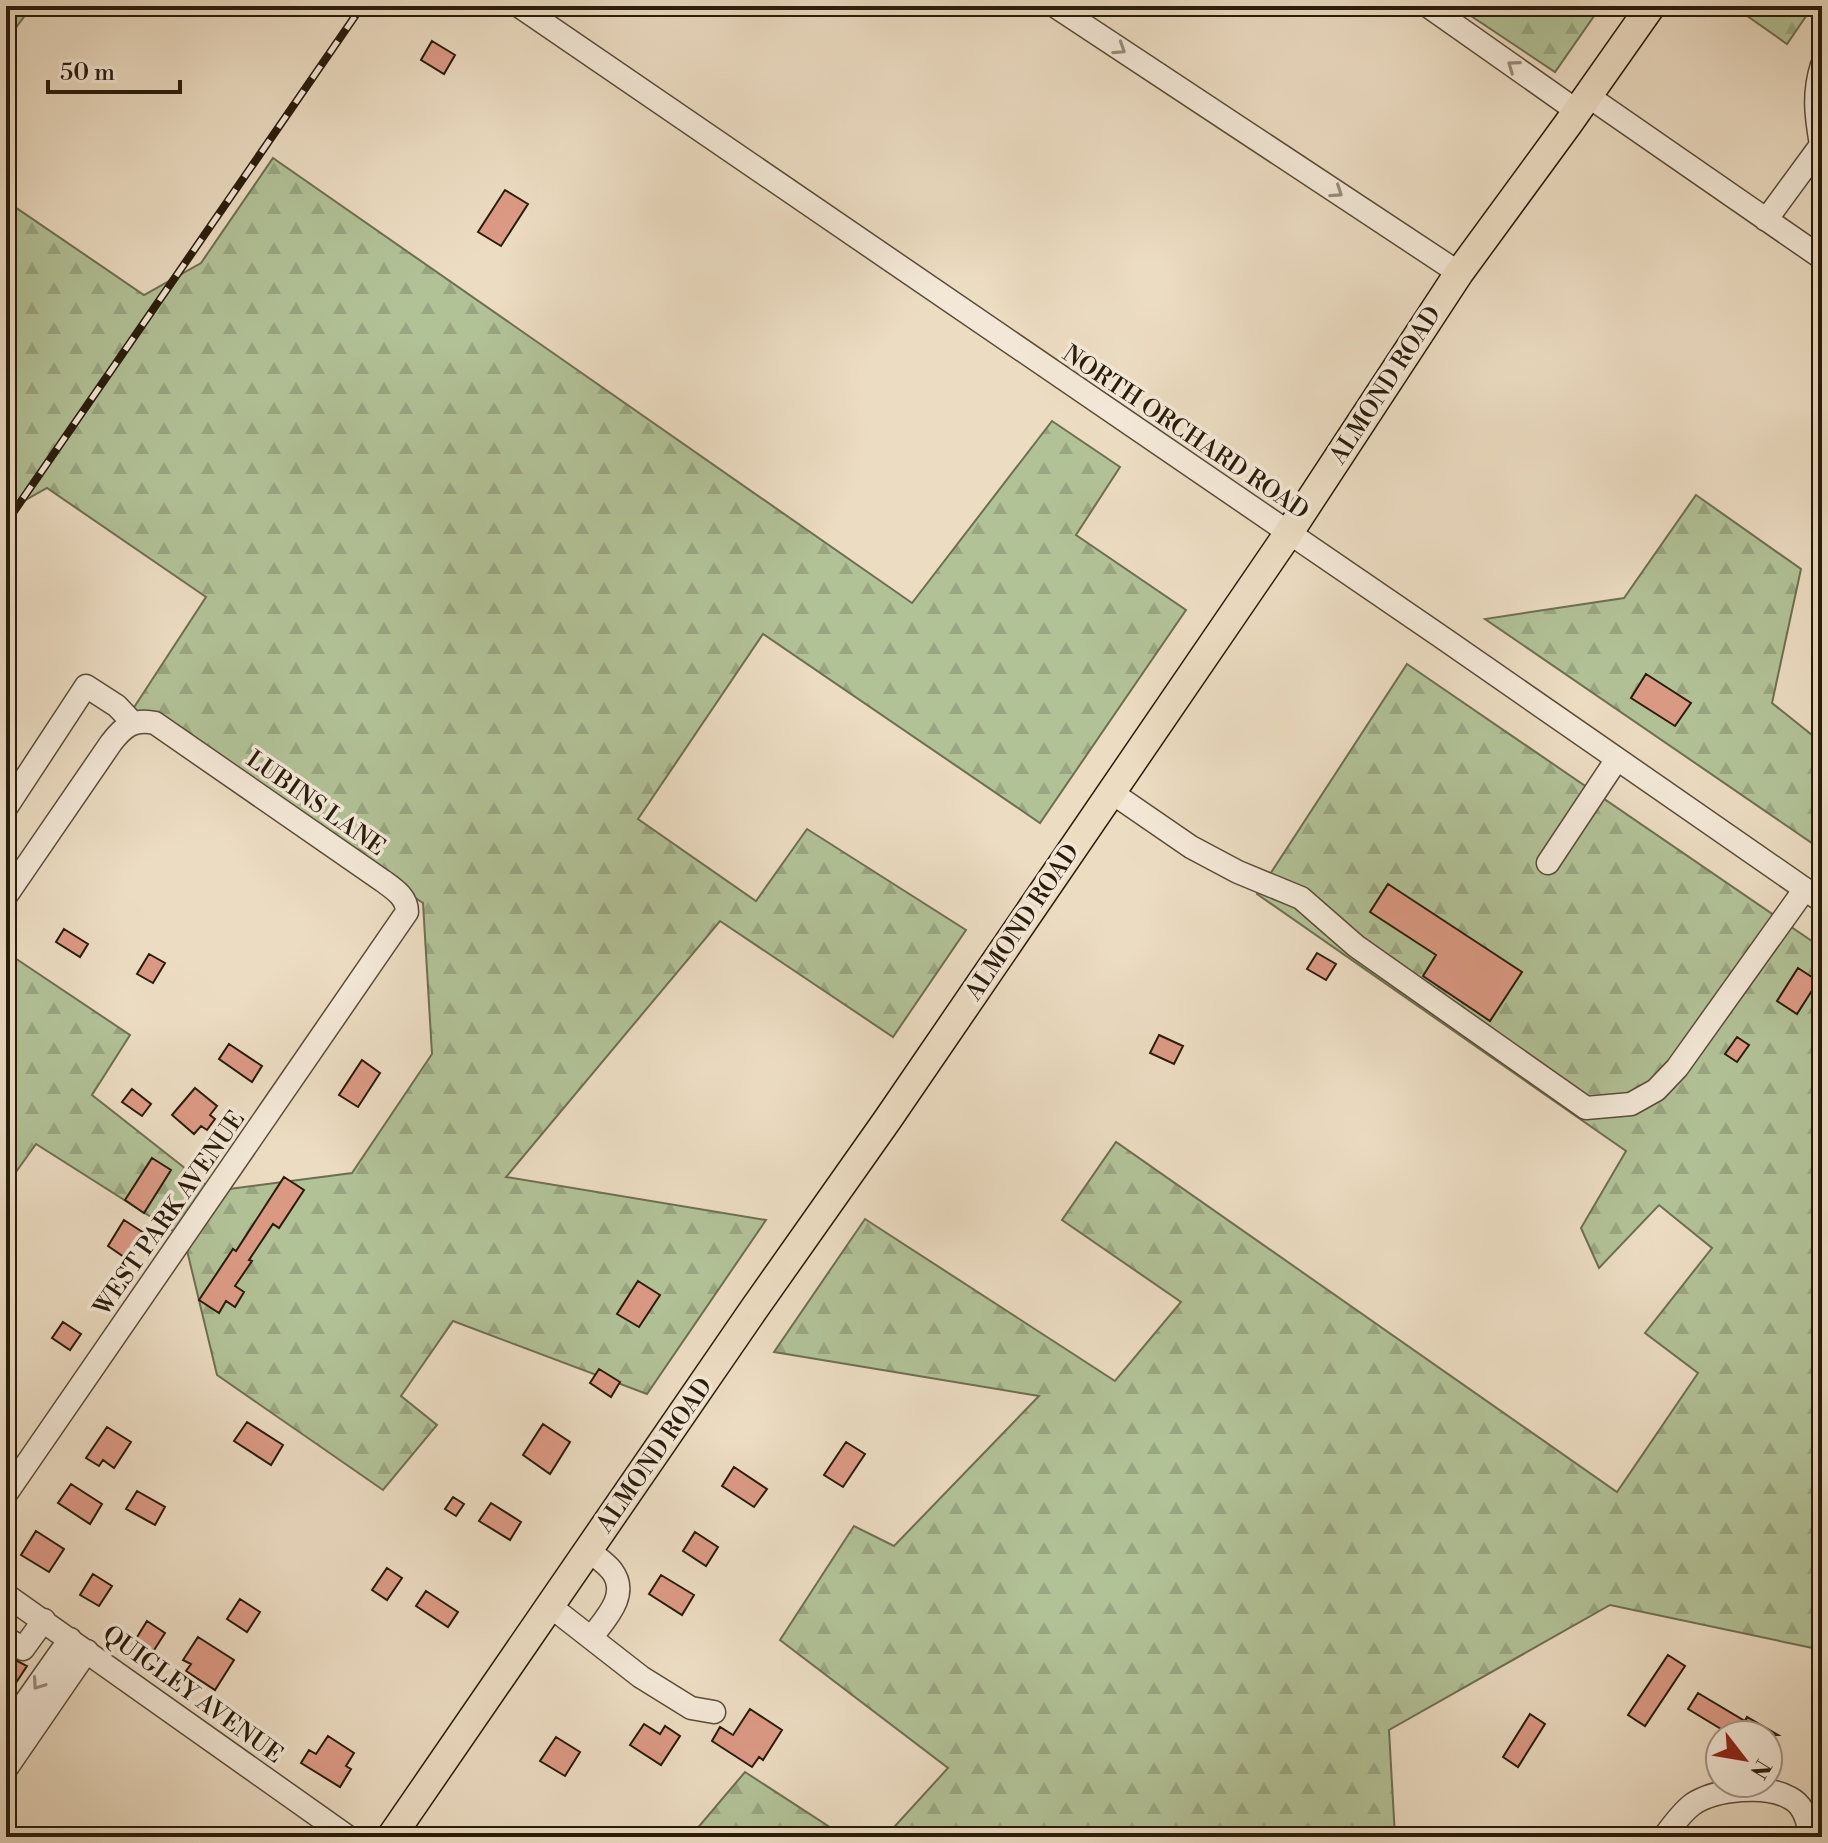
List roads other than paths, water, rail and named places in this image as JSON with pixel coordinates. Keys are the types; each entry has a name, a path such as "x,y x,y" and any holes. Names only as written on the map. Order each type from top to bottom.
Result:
{"main road":[{"name":"ALMOND ROAD","path":"391,1837 1288,534 1459,273 1651,6"}],"street":[{"path":"1055,6 1459,273"},
{"path":"1428,6 1822,258"},
{"name":"NORTH ORCHARD ROAD","path":"523,7 1814,895"},
{"path":"1766,220 1822,145 1815,111 1822,65"},
{"path":"6,808 86,686 117,706 133,723 121,730 111,743 6,896"},
{"name":"LUBINS LANE","path":"133,723 144,720 155,723 401,895 408,907 407,912 374,961"},
{"path":"1548,863 1617,759"},
{"path":"1111,792 1191,847 1238,872 1301,898 1356,946 1586,1108 1631,1104 1656,1090 1677,1068 1814,895"},
{"name":"WEST PARK AVENUE","path":"6,1494 374,961"},
{"path":"588,1550 613,1572 620,1588 609,1614 591,1638"},
{"name":"QUIGLEY AVENUE","path":"6,1595 348,1837"},
{"path":"550,1606 641,1677 691,1708 714,1712"},
{"path":"6,1638 23,1649 44,1620"},
{"path":"6,1730 79,1645"},
{"path":"6,1769 79,1645"},
{"path":"1664,1837 1694,1804 1729,1790 1771,1790 1792,1798 1805,1813 1809,1828 1803,1837"}],"railway":[{"path":"6,523 362,6"}]}
